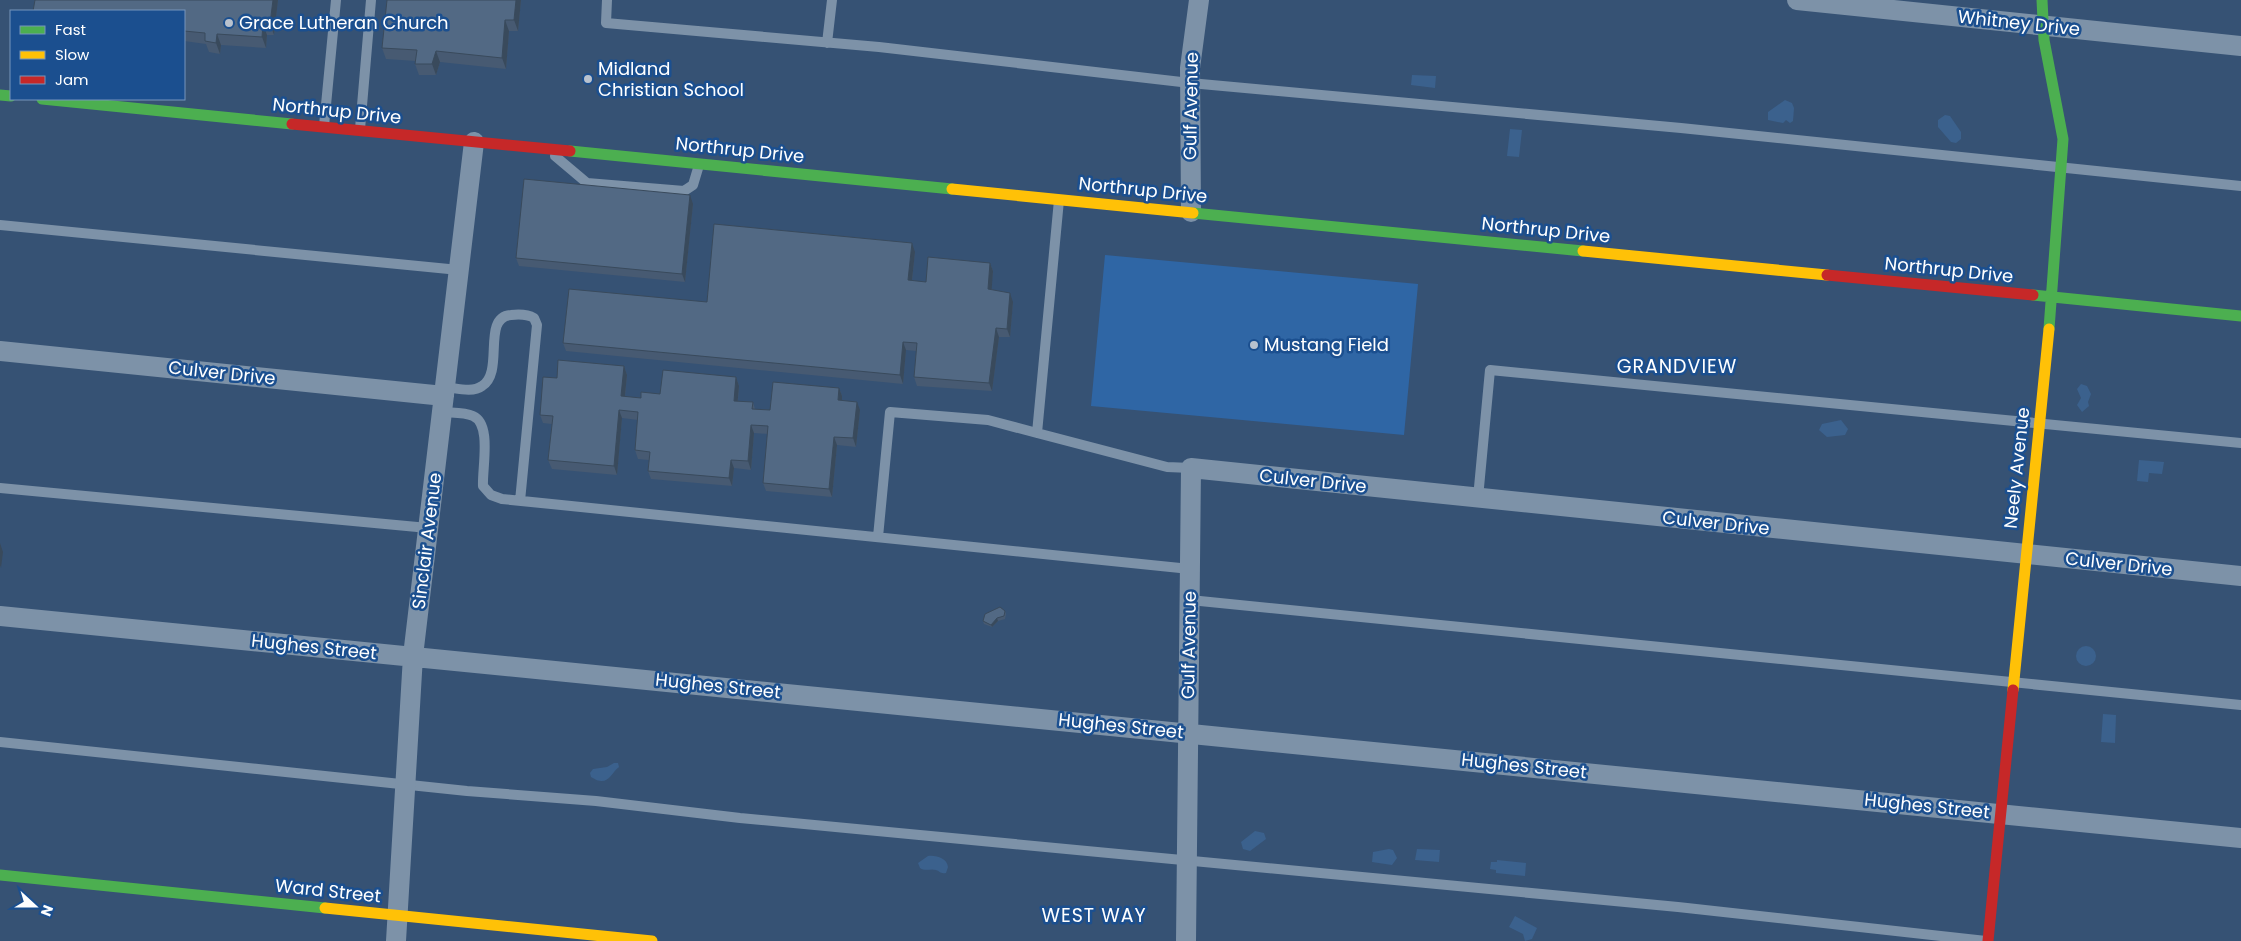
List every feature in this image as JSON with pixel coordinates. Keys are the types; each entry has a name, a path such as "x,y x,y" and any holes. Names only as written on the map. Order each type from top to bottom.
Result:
{"street":[{"name":"Gulf Avenue","path":"1191,212 1190,83 1199,0"},
{"name":"Whitney Drive","path":"1797,0 1887,4 2045,26 2241,46"},
{"name":"Neely Avenue","path":"1989,941 2052,298 2063,139 2044,40 2045,26 2042,17 2042,0"},
{"name":"Northrup Drive","path":"52,100 2241,316"},
{"name":"Sinclair Avenue","path":"396,941 399,916 413,656 474,142"},
{"name":"Culver Drive","path":"0,351 443,399"},
{"name":"Gulf Avenue","path":"1186,941 1192,468"},
{"name":"Culver Drive","path":"1192,468 2241,576"},
{"name":"Hughes Street","path":"0,616 2241,838"},
{"name":"Ward Street","path":"0,876 652,941"}],"lane":[{"path":"324,127 336,0"},
{"path":"360,131 370,0"},
{"path":"607,0 606,23 827,43 1190,83 1681,128 2241,186"},
{"path":"827,43 832,0"},
{"path":"547,149 587,183 684,191 693,185 699,164"},
{"path":"1036,433 1059,199"},
{"path":"0,225 459,270"},
{"path":"443,399 472,389 481,388 488,382 492,370 495,329 499,320 507,315 517,314 534,318 536,325 520,501"},
{"path":"1478,498 1490,370 2241,442"},
{"path":"443,399 474,416 480,422 485,442 482,476 486,490 502,499 1190,569"},
{"path":"878,537 890,412 988,420 1167,467 1192,468"},
{"path":"0,488 428,528"},
{"path":"1190,600 2241,705"},
{"path":"0,742 406,783 467,791 596,801 750,819 1678,907 1989,941"}],"shaded area":[{"path":"1412,75 1436,76 1435,88 1411,85"},
{"path":"1785,100 1792,103 1794,108 1793,121 1790,123 1786,120 1783,123 1768,120 1768,112"},
{"path":"1945,115 1950,116 1961,132 1961,139 1956,143 1951,142 1938,127 1938,120"},
{"path":"1510,129 1522,130 1519,157 1507,156"},
{"name":"Mustang Field","path":"1105,255 1418,284 1404,435 1091,406"},
{"path":"2081,384 2087,386 2091,394 2088,402 2089,406 2082,412 2077,405 2081,398 2077,389"},
{"path":"1841,420 1848,429 1845,435 1827,437 1819,430 1822,424"},
{"path":"2139,460 2164,462 2162,474 2149,473 2148,482 2137,481"},
{"path":"2086,646 2093,649 2096,656 2093,663 2086,666 2079,663 2076,656 2079,649"},
{"path":"2103,714 2116,715 2115,743 2101,742"},
{"path":"618,763 619,767 605,781 591,777 590,773 593,769 607,767"},
{"path":"1255,831 1264,833 1266,839 1250,851 1243,849 1241,842"},
{"path":"1417,849 1440,850 1439,862 1415,860"},
{"path":"1393,850 1397,858 1392,865 1372,862 1373,852"},
{"path":"928,856 938,857 946,861 948,867 946,873 920,868 918,863"},
{"path":"1497,860 1526,863 1525,876 1496,873 1496,870 1490,869 1491,862 1497,862"},
{"path":"1515,916 1537,928 1532,939 1525,941 1523,934 1509,927"}],"building":[{"name":"Grace Lutheran Church","path":"35,0 273,0 270,24 263,24 262,37 217,34 216,43 205,41 205,33 185,31 185,10 33,10"},
{"path":"387,0 516,0 514,20 505,20 502,58 436,51 432,64 415,64 417,50 382,48"},
{"path":"524,179 690,195 682,274 516,258"},
{"path":"714,224 912,243 908,280 926,282 928,257 990,263 988,289 1010,293 1007,329 996,328 989,383 914,377 917,343 903,342 900,375 563,343 569,289 707,302"},
{"path":"558,360 624,366 621,396 641,398 641,392 660,394 663,370 736,377 734,401 753,402 752,409 770,410 773,382 839,388 838,400 857,402 853,438 834,437 829,489 763,483 768,426 751,425 748,461 731,460 729,478 648,471 650,452 635,450 638,412 619,410 614,466 548,460 553,416 540,415 543,377 557,378"},
{"path":"1000,607 1005,611 1004,616 997,618 991,625 983,621 985,614"}],"traffic: fast":[{"path":"2042,0 2044,40 2063,139 2049,329"},
{"path":"0,95 10,96"},
{"path":"52,100 292,124"},
{"path":"570,151 952,189"},
{"path":"1193,213 1583,251"},
{"path":"2033,295 2241,316"},
{"path":"0,875 325,908"}],"traffic: slow":[{"path":"952,189 1193,213"},
{"path":"1583,251 1827,275"},
{"path":"2013,690 2049,329"},
{"path":"325,908 652,941"}],"traffic: jam":[{"path":"292,124 570,151"},
{"path":"1827,275 2033,295"},
{"path":"1988,941 2013,690"}],"place":[{"name":"Grace Lutheran Church","path":"229,23"},
{"name":"Midland Christian School","path":"588,79"},
{"name":"Mustang Field","path":"1254,345"}],"district":[{"name":"GRANDVIEW","path":"1677,366"},
{"name":"WEST WAY","path":"1094,915"}]}
